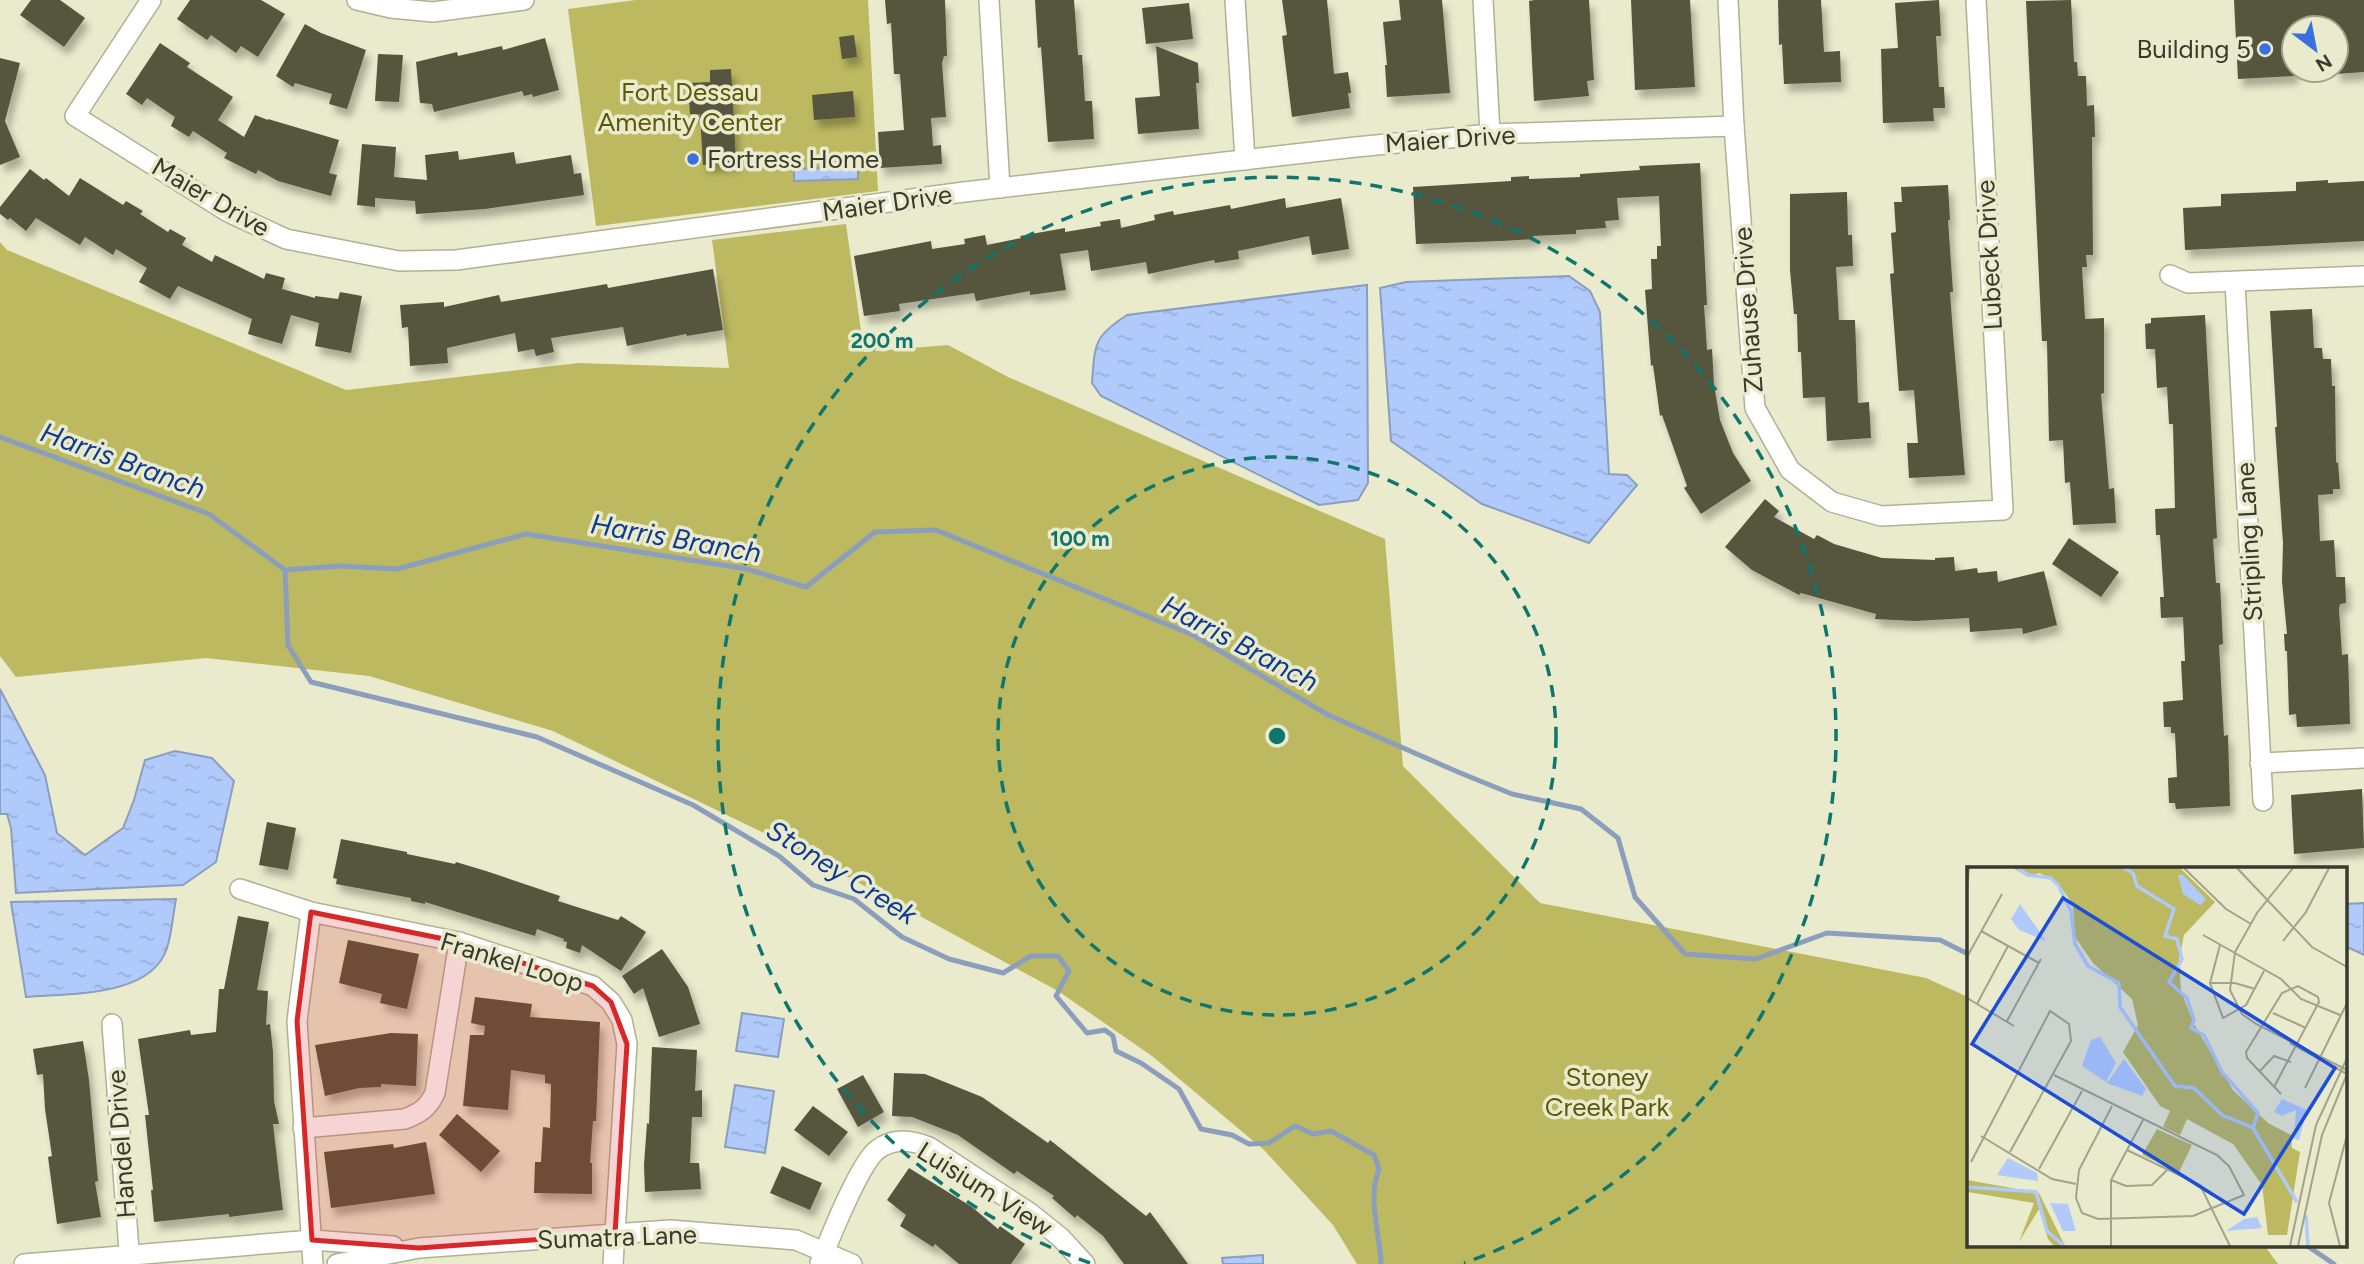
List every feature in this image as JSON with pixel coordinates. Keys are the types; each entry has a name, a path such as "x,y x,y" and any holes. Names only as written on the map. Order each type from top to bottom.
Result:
{"street":[{"name":"Maier Drive","path":"151,0 75,116 228,212 286,239 400,261 456,260 1000,188 1356,146 1490,134 1734,126"},
{"path":"357,0 391,8 433,12 524,0"},
{"path":"989,0 1000,188"},
{"path":"1235,0 1245,160"},
{"path":"1483,0 1490,134"},
{"name":"Zuhause Drive","path":"1728,0 1734,126 1755,408 1790,470 1832,502 1881,516 2003,510"},
{"name":"Lubeck Drive","path":"1976,0 2003,510"},
{"path":"2170,275 2188,283 2364,276"},
{"name":"Stripling Lane","path":"2235,283 2263,801"},
{"path":"2260,763 2364,758"},
{"name":"Frankel Loop","path":"240,889 311,912 459,942 593,986 611,1002 622,1020 627,1044 613,1264"},
{"path":"311,912 297,1021 313,1264"},
{"path":"303,1128 405,1119 419,1114 429,1105 435,1093 459,942"},
{"name":"Handel Drive","path":"112,1024 130,1260"},
{"name":"Luisium View","path":"822,1258 863,1165 877,1149 895,1141 914,1141 929,1147 1030,1213 1060,1237 1085,1264"},
{"name":"Sumatra Lane","path":"337,1264 419,1248 670,1230 796,1240 822,1258 852,1264"},
{"name":"Sumatra Lane","path":"24,1264 130,1260 312,1240 419,1248"}],"highlighted area":[{"path":"311,912 459,942 593,986 611,1002 627,1044 615,1234 419,1248 312,1240 297,1021"}],"green space":[{"name":"Fort Dessau Amenity Center","path":"636,0 868,0 878,191 596,226 568,9"},
{"name":"Stoney Creek Park","path":"846,224 864,352 948,345 1008,377 1385,539 1403,766 1540,903 1926,978 1967,997 1967,1246 2265,1246 2278,1264 1357,1264 1333,1225 1264,1150 1152,1056 1058,991 789,845 553,731 369,676 206,658 16,677 0,656 0,242 7,250 346,390 579,363 729,368 712,240"}],"water":[{"path":"853,163 858,163 858,179 794,181 794,164 798,164 798,169 853,167"},
{"path":"1569,276 1590,291 1600,312 1609,474 1627,475 1637,485 1589,543 1482,504 1391,441 1380,288 1406,282"},
{"path":"1367,285 1368,483 1358,500 1319,505 1101,396 1092,383 1098,343 1108,329 1127,315"},
{"path":"0,689 45,775 57,833 85,855 123,828 145,760 175,751 212,758 234,781 216,862 183,885 16,893 11,828 7,814 0,814"},
{"path":"176,899 167,948 158,964 144,976 106,990 26,997 11,902"},
{"path":"2364,903 2364,955 2346,946 2346,904"},
{"path":"742,1013 784,1019 778,1057 736,1051"},
{"path":"735,1085 774,1091 765,1153 725,1147"},
{"path":"1263,1255 1263,1264 1223,1264 1222,1258"}],"building":[{"path":"31,0 60,0 85,18 64,47 20,15"},
{"path":"190,0 261,0 285,14 258,57 241,46 236,53 211,35 207,40 177,19"},
{"path":"885,0 945,0 947,56 944,56 942,63 946,117 931,118 933,146 941,145 942,164 880,168 878,132 904,130 900,74 894,74 891,23 887,24"},
{"path":"1035,0 1074,0 1078,55 1082,55 1085,101 1092,101 1094,139 1048,142"},
{"path":"1282,0 1327,0 1334,74 1348,72 1350,108 1292,117 1282,36 1287,35"},
{"path":"1399,0 1442,0 1450,93 1387,97 1383,22 1401,20"},
{"path":"1589,0 1594,80 1587,81 1589,96 1534,101 1529,1"},
{"path":"1631,0 1690,0 1695,87 1635,90"},
{"path":"1778,0 1821,0 1824,52 1840,51 1841,82 1784,84 1782,44 1779,45"},
{"path":"1939,0 1941,36 1936,36 1939,87 1944,87 1945,108 1933,108 1934,121 1883,123 1881,49 1898,48 1895,3"},
{"path":"2071,0 2074,62 2077,62 2078,76 2086,76 2087,106 2094,105 2093,255 2086,255 2087,267 2082,267 2085,319 2104,318 2104,393 2101,394 2109,489 2114,488 2116,523 2073,525 2070,482 2065,483 2063,440 2049,441 2047,341 2042,341 2026,1"},
{"name":"Building 5","path":"2234,0 2364,0 2364,72 2350,73 2350,14 2280,14 2280,77 2238,79"},
{"path":"1189,3 1193,39 1146,44 1142,8"},
{"path":"305,24 366,50 347,109 329,104 332,94 295,83 293,87 276,76"},
{"path":"854,35 857,57 842,59 839,37"},
{"path":"545,38 559,90 533,97 532,94 524,96 522,91 434,112 432,104 420,103 416,62 457,52 458,56 502,46 503,50"},
{"path":"160,43 190,63 187,67 233,97 218,120 244,137 255,115 339,140 329,173 337,175 331,196 278,181 258,170 256,174 224,158 227,153 193,131 189,137 171,126 175,117 147,98 142,105 126,94"},
{"path":"1156,46 1198,63 1199,83 1196,83 1199,129 1138,134 1135,98 1160,96"},
{"path":"378,54 403,55 399,102 375,101"},
{"path":"0,58 20,63 5,121 20,157 0,165"},
{"path":"731,69 736,163 703,165 700,114 690,114 688,83 710,82 710,70"},
{"path":"853,91 855,117 814,120 812,95"},
{"path":"362,144 396,147 394,177 427,180 425,155 458,151 459,160 514,152 516,164 571,155 574,174 581,173 584,195 485,209 416,214 415,201 375,198 375,207 357,205"},
{"path":"1700,163 1707,350 1712,349 1720,420 1733,453 1751,481 1701,514 1684,488 1687,486 1662,415 1660,416 1653,365 1651,366 1645,290 1652,289 1651,259 1657,259 1657,246 1661,246 1659,196 1617,198 1619,220 1605,221 1606,228 1576,230 1576,234 1502,241 1416,244 1413,187 1511,181 1511,177 1580,177 1580,174 1640,170 1639,166"},
{"path":"30,169 69,196 80,178 123,205 126,201 143,211 140,214 168,232 170,229 186,238 182,245 212,262 215,255 264,279 266,273 285,278 282,289 315,298 338,299 340,292 362,296 351,353 315,346 319,323 291,315 282,344 248,334 252,319 178,286 170,299 139,282 147,268 116,249 113,255 85,237 80,245 36,218 26,231 10,218 8,220 0,214 0,207"},
{"path":"2328,180 2328,183 2364,181 2364,241 2185,250 2183,208 2221,206 2221,194 2296,191 2296,182"},
{"path":"1948,185 1953,292 1950,292 1965,475 1909,478 1907,443 1918,443 1914,390 1899,391 1890,274 1894,273 1891,233 1896,232 1894,202 1902,202 1901,187"},
{"path":"1847,192 1848,235 1852,235 1853,266 1836,267 1839,320 1855,320 1858,403 1869,402 1871,438 1827,441 1825,397 1803,398 1801,352 1798,352 1797,314 1794,314 1790,270 1790,194"},
{"path":"1285,198 1286,208 1341,198 1349,249 1312,255 1309,236 1238,251 1239,259 1215,263 1214,260 1148,274 1146,262 1091,271 1088,250 1060,254 1066,290 1030,295 1030,291 976,301 974,293 899,304 900,311 864,316 854,256 931,241 932,249 965,244 964,239 985,235 987,245 1065,228 1065,232 1101,226 1100,222 1120,219 1121,228 1155,220 1154,215 1173,211 1174,215 1230,205 1231,209"},
{"path":"713,269 723,330 686,334 627,346 623,327 551,338 554,352 536,356 534,349 518,352 515,333 447,348 448,363 410,366 408,327 402,328 400,305 444,302 444,307 499,295 501,302 607,284 608,288"},
{"path":"2312,309 2314,348 2322,348 2323,359 2331,359 2332,386 2335,386 2336,463 2338,462 2340,489 2333,489 2333,494 2318,495 2320,541 2334,540 2336,577 2345,577 2346,603 2340,604 2339,609 2342,655 2348,654 2350,724 2297,727 2296,714 2289,715 2270,311"},
{"path":"2205,315 2217,538 2213,539 2216,583 2220,583 2223,644 2219,645 2224,736 2228,735 2230,806 2176,809 2175,803 2169,803 2168,778 2177,777 2175,733 2171,733 2171,727 2164,727 2163,702 2183,700 2183,617 2161,618 2160,597 2164,597 2160,535 2156,535 2155,509 2175,508 2173,424 2169,424 2167,387 2157,388 2155,349 2146,349 2145,324 2151,323 2151,318"},
{"path":"1765,499 1779,511 1774,517 1814,539 1817,535 1834,544 1882,558 1935,560 1954,557 1955,571 1977,568 1978,573 1997,571 1998,582 2044,571 2057,625 2023,634 2022,628 1970,632 1969,618 1915,621 1875,619 1876,614 1801,593 1799,595 1752,570 1725,547"},
{"path":"2069,538 2119,572 2101,597 2052,564"},
{"path":"2362,789 2364,848 2294,854 2291,795"},
{"path":"267,822 296,828 288,870 259,865"},
{"path":"341,839 455,864 456,862 486,871 560,896 558,901 618,920 621,916 646,932 621,971 582,945 580,953 566,948 567,942 563,941 564,939 537,929 535,936 425,902 411,901 411,898 336,884 337,879 333,878"},
{"path":"238,916 269,922 257,990 268,991 266,1025 270,1024 273,1052 274,1101 279,1124 273,1124 283,1210 154,1222 145,1115 149,1115 138,1039 190,1030 191,1035 216,1032 219,989 224,989"},
{"path":"348,940 419,954 407,1009 380,1003 382,994 339,983"},
{"path":"662,949 688,987 700,1024 659,1037 643,988 634,994 622,976"},
{"path":"475,997 532,1004 530,1017 600,1022 596,1121 593,1121 590,1163 592,1194 534,1193 535,1162 541,1162 543,1127 550,1128 551,1084 545,1083 545,1075 511,1070 508,1110 463,1106 470,1035 484,1035 485,1026 471,1023"},
{"path":"391,1033 418,1034 416,1086 381,1084 381,1087 359,1088 325,1096 315,1045"},
{"path":"83,1041 98,1181 95,1182 101,1217 57,1224 48,1157 52,1156 43,1074 37,1075 33,1049"},
{"path":"652,1047 697,1050 695,1091 702,1090 702,1117 692,1117 690,1163 699,1163 701,1189 645,1192 644,1165 647,1123 649,1124"},
{"path":"894,1073 925,1074 982,1097 1048,1143 1050,1140 1146,1216 1150,1212 1188,1264 1124,1264 1103,1236 1077,1215 1075,1218 1052,1198 1054,1196 1017,1171 1014,1174 958,1135 912,1117 892,1116"},
{"path":"863,1075 884,1112 858,1127 837,1089"},
{"path":"813,1106 848,1132 829,1156 794,1130"},
{"path":"457,1114 500,1151 481,1172 439,1135"},
{"path":"426,1142 435,1194 331,1208 324,1152 393,1144 394,1148"},
{"path":"782,1166 822,1183 810,1210 770,1193"},
{"path":"909,1168 972,1207 998,1229 1000,1226 1025,1244 1011,1264 959,1264 935,1244 933,1247 900,1226 906,1215 887,1200"}],"waterway":[{"name":"Harris Branch","path":"0,437 209,514 285,570 339,566 397,569 526,534 747,569 806,587 875,532 936,530 1193,635 1328,715 1458,772 1512,794 1581,809 1618,838 1635,897 1685,954 1756,959 1827,933 1940,940 1967,954"},
{"name":"Stoney Creek","path":"285,570 288,645 311,682 537,737 693,805 779,856 813,885 854,899 902,937 949,959 1003,973 1031,956 1058,956 1069,971 1056,996 1087,1033 1105,1030 1113,1036 1116,1051 1141,1063 1179,1089 1201,1129 1232,1135 1249,1144 1269,1143 1295,1126 1313,1134 1331,1131 1374,1155 1379,1169 1374,1204 1381,1264"},
{"name":"Harris Branch","path":"2307,1246 2334,1264"}],"place":[{"name":"Building 5","path":"2265,49"},
{"name":"Fortress Home","path":"693,159"}]}
